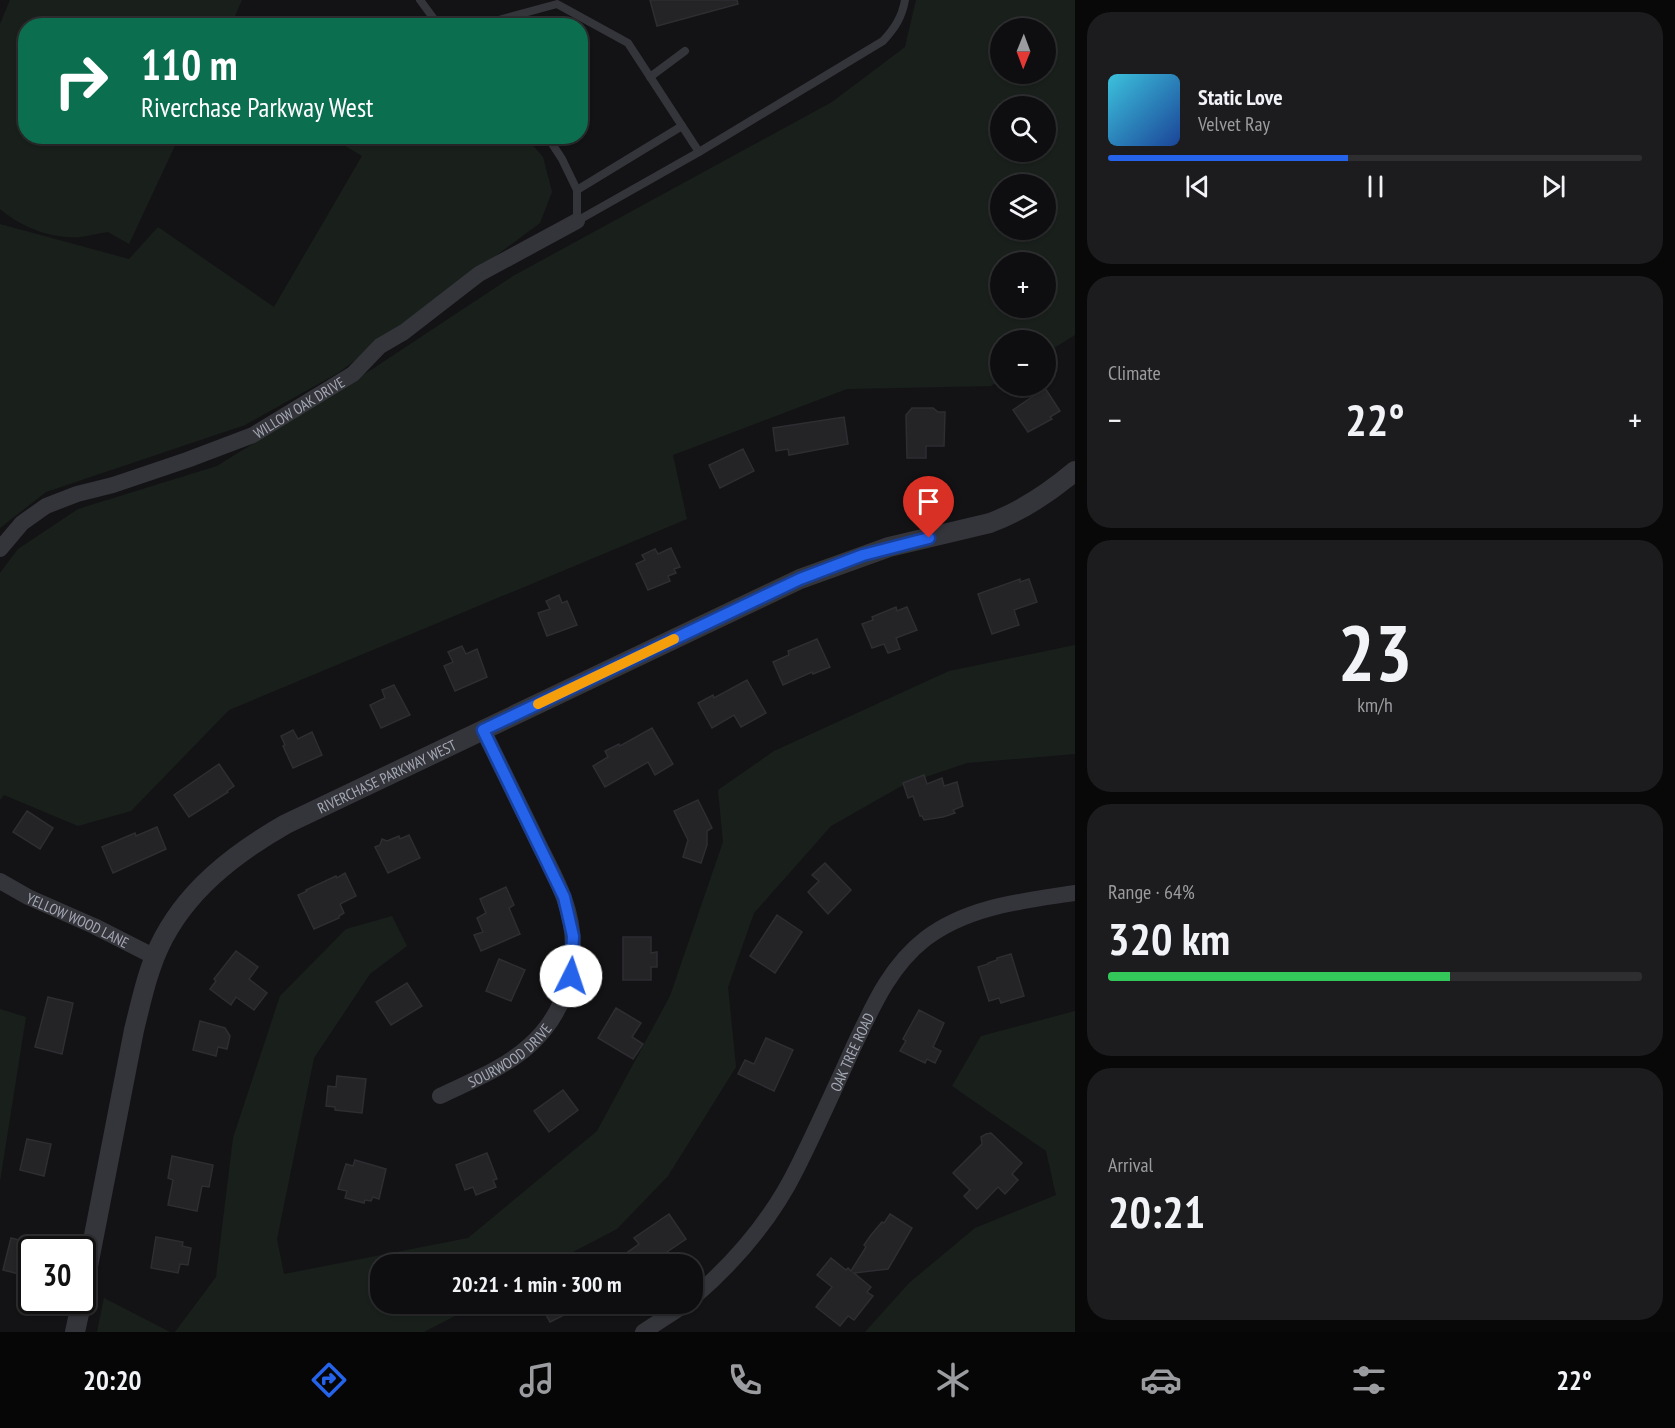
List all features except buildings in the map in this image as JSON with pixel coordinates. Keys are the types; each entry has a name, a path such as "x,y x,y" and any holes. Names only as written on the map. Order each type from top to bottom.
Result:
{"street":[{"name":"WILLOW OAK DRIVE","path":"0,549 22,523 46,506 76,494 113,485 187,460 253,435 353,374 380,346 404,332 479,274 577,221"},
{"name":"RIVERCHASE PARKWAY WEST","path":"94,1236 134,1030 155,957 160,944 180,912 221,867 252,843 286,824 800,579 889,547 1004,518 1034,502 1075,471"},
{"name":"SOURWOOD DRIVE","path":"440,1096 495,1070 532,1043 552,1020 564,997 571,976 573,936 564,897 483,730"},
{"name":"YELLOW WOOD LANE","path":"0,882 155,957"},
{"name":"OAK TREE ROAD","path":"703,1289 730,1265 770,1215 797,1168 872,1006 896,970 910,954 924,940 942,928 981,910 1075,893"},
{"name":"RIVERCHASE PARKWAY WEST","path":"75,1332 79,1314"},
{"path":"643,1332 671,1314"}],"lane":[{"path":"420,0 433,18"},
{"path":"552,144 562,159 576,190 577,221 699,152 883,41 893,30 902,14 905,0"},
{"path":"506,18 557,4 582,18"},
{"path":"588,21 628,43 699,152"},
{"path":"650,77 685,51"},
{"path":"576,190 682,126"}],"shaded area":[{"path":"10,0 242,0 234,18 18,18 18,144 176,144 129,244 108,232 80,237 47,234 17,221 0,209 0,24"},
{"path":"916,0 1075,0 1075,335 1056,347 1056,330 990,330 990,386 847,389 673,455 687,519 229,710 131,811 78,826 4,795 0,800 0,573 18,549 78,509 217,466 374,368 513,276 832,102 905,47"},
{"path":"342,144 532,144 543,157 552,192 540,223 338,373 245,425 46,492 0,528 0,224 129,259 158,227 274,307 362,156"},
{"path":"1075,645 1075,754 967,763 905,784 831,826 754,913 728,987 736,1067 668,1176 617,1229 569,1254 386,1254 468,1238 597,1131 670,996 723,842 718,790 774,751 949,671"},
{"path":"392,916 407,946 370,974 314,1058 277,1239 284,1274 370,1257 370,1314 459,1314 424,1332 175,1332 216,1277 233,1138 280,996 346,929"},
{"path":"0,1009 26,1017 0,1181"},
{"path":"1075,1011 1075,1332 865,1332 909,1283 975,1228 1056,1195 1046,1151 952,1086 981,1036"},
{"path":"104,1298 170,1332 97,1332"}],"slow traffic":[{"path":"538,704 674,639"}],"route":[{"path":"571,976 573,936 564,897 483,730 800,579 863,555 929,538"}]}
